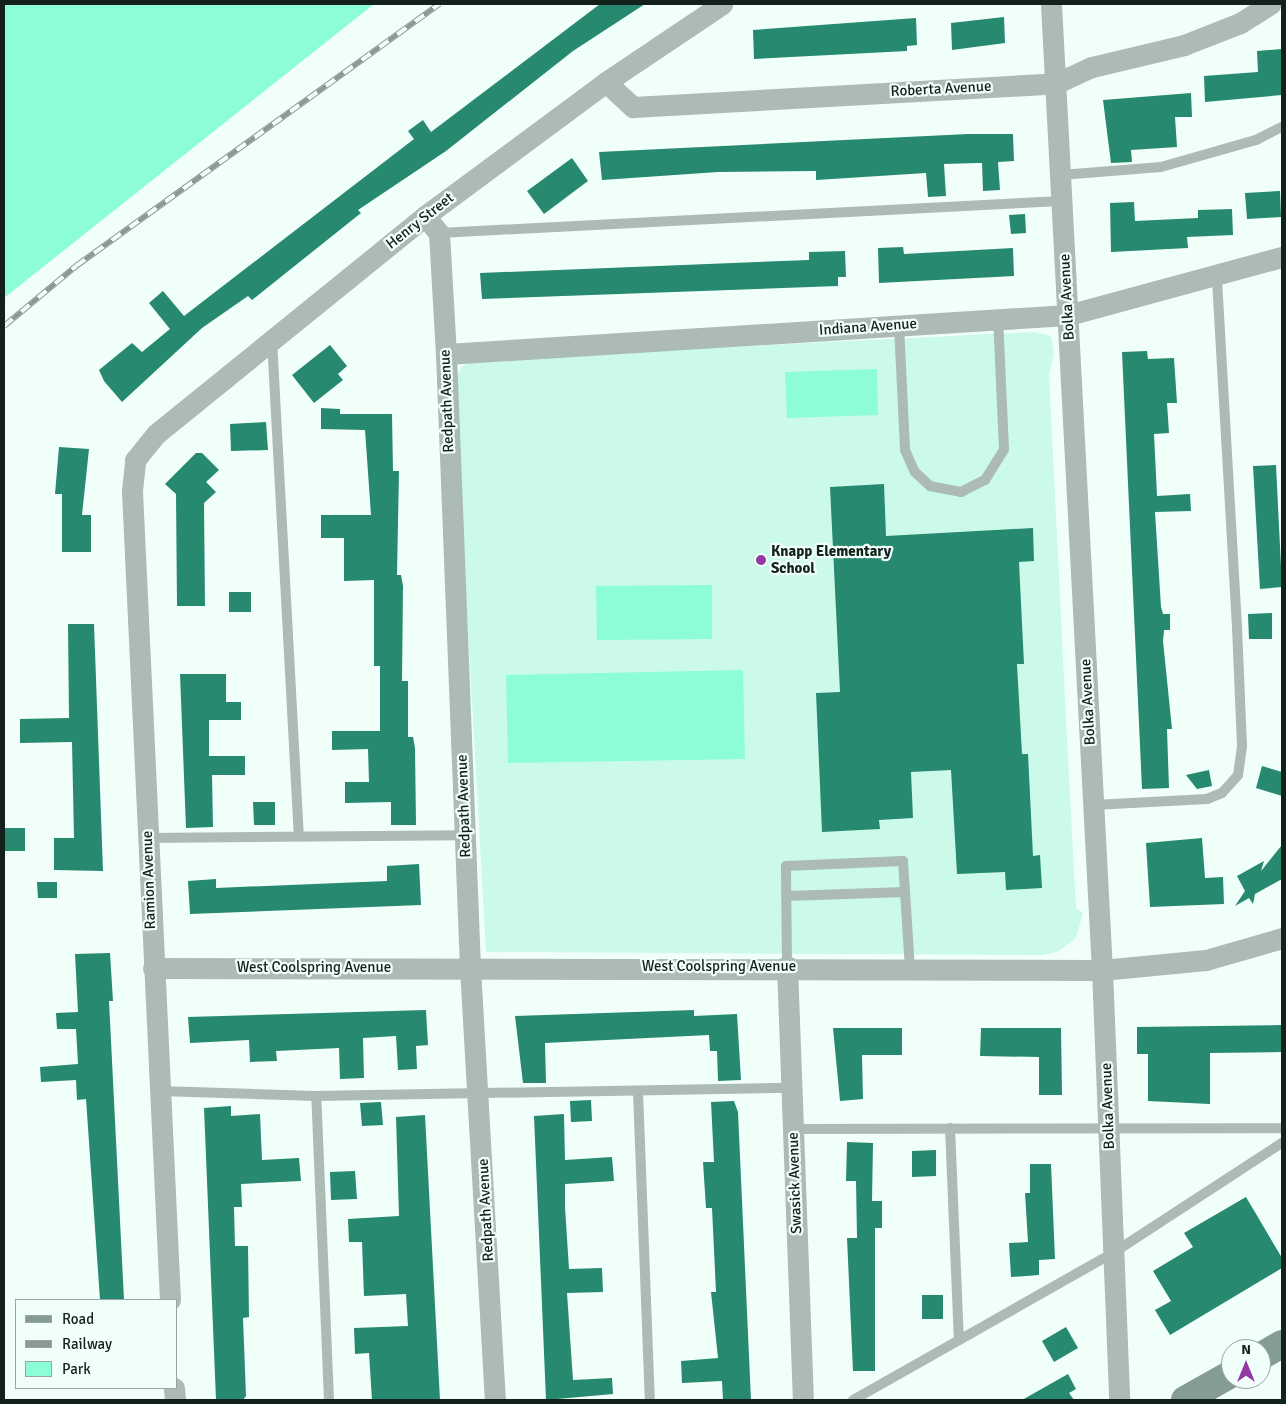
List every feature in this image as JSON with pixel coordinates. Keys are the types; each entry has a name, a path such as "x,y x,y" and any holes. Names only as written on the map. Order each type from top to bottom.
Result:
{"street":[{"name":"Henry Street","path":"134,460 156,434 425,216 606,82 722,4"},
{"name":"Bolka Avenue","path":"1052,4 1102,970 1119,1400"},
{"name":"Roberta Avenue","path":"606,82 633,107 1057,83 1092,67 1184,45 1240,23 1270,4"},
{"path":"425,216 438,233"},
{"name":"Redpath Avenue","path":"438,233 446,354 470,968 481,1095 496,1400"},
{"name":"Indiana Avenue","path":"446,354 1068,315 1282,257"},
{"name":"Ramion Avenue","path":"134,460 132,491 170,1299"},
{"name":"West Coolspring Avenue","path":"153,968 787,966 1102,970 1206,960 1282,938"},
{"name":"Swasick Avenue","path":"787,966 803,1400"},
{"path":"1271,1350 1282,1344"},
{"path":"1185,1400 1221,1380"}],"lane":[{"path":"1061,175 1161,167 1256,140 1282,127"},
{"path":"438,233 1062,201"},
{"path":"1094,805 1207,799 1222,793 1238,775 1242,746 1217,276"},
{"path":"899,326 905,450 915,472 930,486 961,492 985,480 1004,449 998,319"},
{"path":"272,339 299,836"},
{"path":"147,838 465,835"},
{"path":"787,966 786,866 903,861 910,968"},
{"path":"787,896 905,892"},
{"path":"159,1091 316,1096 481,1095 792,1088"},
{"path":"638,1092 650,1400"},
{"path":"316,1096 329,1400"},
{"path":"950,1128 959,1340"},
{"path":"793,1129 1282,1128"},
{"path":"853,1400 1113,1253 1282,1143"}],"shaded area":[{"name":"Knapp Elementary School","path":"1034,332 1051,336 1054,354 1049,374 1067,739 1076,908 1083,913 1076,938 1057,952 1041,955 486,952 454,381 461,367 476,359"}],"green space":[{"path":"4,4 374,4 4,298"},
{"path":"877,369 878,415 787,418 785,372"},
{"path":"712,585 712,639 597,640 596,586"},
{"path":"743,670 745,759 508,763 506,675"}],"building":[{"path":"600,4 645,4 573,51 446,151 358,210 361,213 252,300 248,296 202,328 122,402 104,381 99,370 132,343 142,352 170,329 149,303 163,291 184,316 414,139 408,131 423,120 431,132"},
{"path":"1004,17 1005,43 952,50 951,23"},
{"path":"916,18 917,45 907,46 907,51 754,59 753,30"},
{"path":"1282,49 1282,95 1205,102 1204,76 1258,72 1257,51"},
{"path":"1191,93 1192,117 1175,117 1177,147 1131,150 1132,162 1111,163 1103,100"},
{"path":"968,134 1013,134 1014,161 998,162 1000,190 983,191 982,163 944,164 946,196 928,197 926,173 816,180 816,171 718,172 602,180 599,152"},
{"path":"572,158 588,181 544,214 527,191"},
{"path":"1280,191 1281,217 1247,219 1245,193"},
{"path":"1134,202 1135,221 1198,218 1198,210 1232,209 1233,235 1187,237 1188,248 1111,252 1110,203"},
{"path":"1025,214 1026,233 1011,234 1009,215"},
{"path":"903,247 904,254 1013,248 1014,276 879,283 878,248"},
{"path":"845,251 846,277 838,277 838,286 482,299 480,273 809,260 809,252"},
{"path":"330,345 347,366 338,374 343,380 314,403 292,375"},
{"path":"1147,351 1148,359 1174,358 1177,403 1167,403 1169,433 1154,434 1157,496 1190,494 1191,511 1155,512 1161,607 1163,614 1170,614 1170,630 1164,630 1163,641 1172,729 1167,729 1169,788 1142,789 1122,352"},
{"path":"321,408 340,409 340,414 392,414 393,471 399,471 397,575 401,575 403,586 402,681 408,681 408,737 413,737 415,748 416,825 391,825 391,802 345,803 345,782 369,782 368,749 332,750 332,731 380,731 380,666 374,666 374,580 344,581 344,538 321,538 321,515 371,515 365,430 321,429"},
{"path":"266,422 268,450 231,451 230,424"},
{"path":"59,447 89,449 82,515 91,515 91,552 62,552 62,494 55,494"},
{"path":"196,453 202,453 219,470 206,482 216,492 204,503 205,606 177,606 176,494 165,484"},
{"path":"1276,465 1282,587 1260,589 1253,466"},
{"path":"884,484 886,536 1033,528 1034,561 1019,562 1024,664 1017,664 1022,754 1028,754 1033,856 1040,855 1042,888 1006,890 1005,872 957,874 951,770 911,772 913,818 879,820 880,829 822,832 816,693 840,692 830,487"},
{"path":"229,592 251,592 251,612 229,612"},
{"path":"1272,613 1272,639 1249,639 1248,614"},
{"path":"68,624 94,624 103,871 54,870 54,838 74,838 72,742 20,743 20,719 69,718"},
{"path":"180,674 226,674 226,702 241,702 241,720 209,720 209,756 245,756 245,775 212,775 213,827 186,828"},
{"path":"1262,766 1282,772 1282,796 1256,788"},
{"path":"1209,770 1212,786 1197,789 1186,775"},
{"path":"253,802 275,802 275,825 254,825"},
{"path":"4,828 25,828 25,851 4,851"},
{"path":"1202,838 1205,878 1223,877 1224,904 1150,907 1146,843"},
{"path":"1282,845 1282,879 1255,894 1253,904 1249,898 1235,906 1245,891 1237,876 1264,861 1261,871"},
{"path":"419,864 421,905 190,914 188,881 216,879 216,888 387,881 387,866"},
{"path":"37,882 57,882 57,898 38,898"},
{"path":"110,953 113,1001 109,1001 124,1299 100,1299 86,1099 77,1100 76,1080 41,1082 40,1067 78,1064 76,1029 57,1029 56,1013 78,1012 75,954"},
{"path":"426,1010 428,1045 416,1046 417,1069 398,1070 396,1036 363,1038 364,1078 340,1079 339,1048 276,1051 277,1061 250,1062 249,1040 190,1043 188,1017"},
{"path":"694,1010 694,1016 737,1014 741,1080 718,1081 717,1051 710,1051 709,1035 545,1043 546,1083 523,1083 515,1016"},
{"path":"1282,1025 1282,1052 1210,1053 1210,1104 1148,1101 1148,1054 1137,1054 1137,1027"},
{"path":"833,1028 902,1028 902,1055 862,1055 863,1099 840,1101"},
{"path":"981,1028 1061,1028 1062,1095 1039,1095 1039,1057 980,1056"},
{"path":"591,1100 592,1121 571,1122 570,1101"},
{"path":"734,1101 738,1112 751,1400 723,1400 722,1381 682,1383 681,1361 718,1358 711,1292 716,1292 712,1208 706,1208 703,1162 714,1162 711,1102"},
{"path":"381,1102 383,1125 362,1126 360,1103"},
{"path":"231,1106 231,1116 260,1114 262,1160 299,1158 301,1181 241,1184 242,1207 234,1207 235,1246 248,1246 249,1317 243,1318 246,1396 243,1400 216,1400 204,1108"},
{"path":"564,1114 565,1160 612,1157 614,1181 565,1184 565,1207 569,1269 602,1268 603,1292 567,1293 573,1380 612,1378 613,1394 546,1400 534,1116"},
{"path":"425,1115 440,1400 372,1400 369,1353 355,1354 354,1328 408,1326 406,1294 364,1296 362,1242 349,1242 348,1219 399,1216 396,1117"},
{"path":"847,1142 873,1143 872,1201 882,1201 882,1228 875,1228 875,1371 853,1371 847,1238 857,1238 856,1181 846,1181"},
{"path":"936,1150 936,1176 912,1177 912,1151"},
{"path":"1030,1164 1051,1164 1055,1259 1039,1260 1039,1275 1011,1277 1009,1243 1028,1242 1025,1193 1030,1193"},
{"path":"355,1171 357,1199 331,1200 330,1172"},
{"path":"1246,1197 1282,1258 1282,1268 1170,1335 1155,1310 1171,1301 1153,1271 1193,1247 1184,1233"},
{"path":"922,1295 943,1295 943,1319 922,1319"},
{"path":"1066,1327 1078,1348 1054,1362 1042,1341"},
{"path":"1068,1374 1076,1389 1069,1393 1074,1400 1022,1400"}],"railway":[{"path":"4,326 76,266 439,4"}],"place":[{"name":"Knapp Elementary School","path":"761,560"}]}
